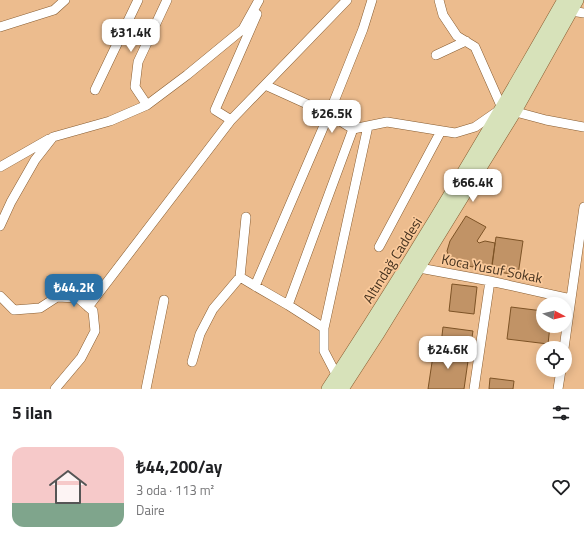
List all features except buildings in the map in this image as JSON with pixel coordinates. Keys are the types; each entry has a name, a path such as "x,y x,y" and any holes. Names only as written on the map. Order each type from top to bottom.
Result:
{"main road":[{"name":"Altındağ Caddesi","path":"342,389 414,267 502,108 570,4"},
{"name":"Altındağ Caddesi","path":"328,389 414,267 515,111 570,4"}],"street":[{"path":"0,28 54,10 65,0"},
{"path":"95,90 138,0"},
{"path":"147,105 135,87 138,62 166,0"},
{"path":"0,167 52,137 110,121 147,105 187,76 243,29 259,0"},
{"path":"231,120 215,110 263,0"},
{"path":"88,307 231,120 347,0"},
{"path":"255,286 329,114 363,29 372,0"},
{"path":"439,0 443,15 453,31 457,36 475,46 502,108"},
{"path":"570,4 584,13"},
{"path":"436,55 466,41"},
{"path":"265,85 329,114 353,129 387,122 455,133 475,126 502,108 546,120 584,127"},
{"path":"337,376 324,351 324,328 368,126"},
{"path":"288,305 353,129"},
{"path":"379,247 441,131"},
{"path":"0,226 11,202 35,160 52,137"},
{"path":"571,297 584,207"},
{"path":"192,362 200,334 213,309 240,277 246,217"},
{"name":"Koca Yusuf Sokak","path":"414,267 490,281 562,297"},
{"path":"240,277 324,328"},
{"path":"474,389 490,281"},
{"path":"0,296 14,310 40,308 57,297 78,298 93,311 95,331 81,358 55,389"},
{"path":"146,389 164,300"},
{"path":"558,389 560,377"}]}
